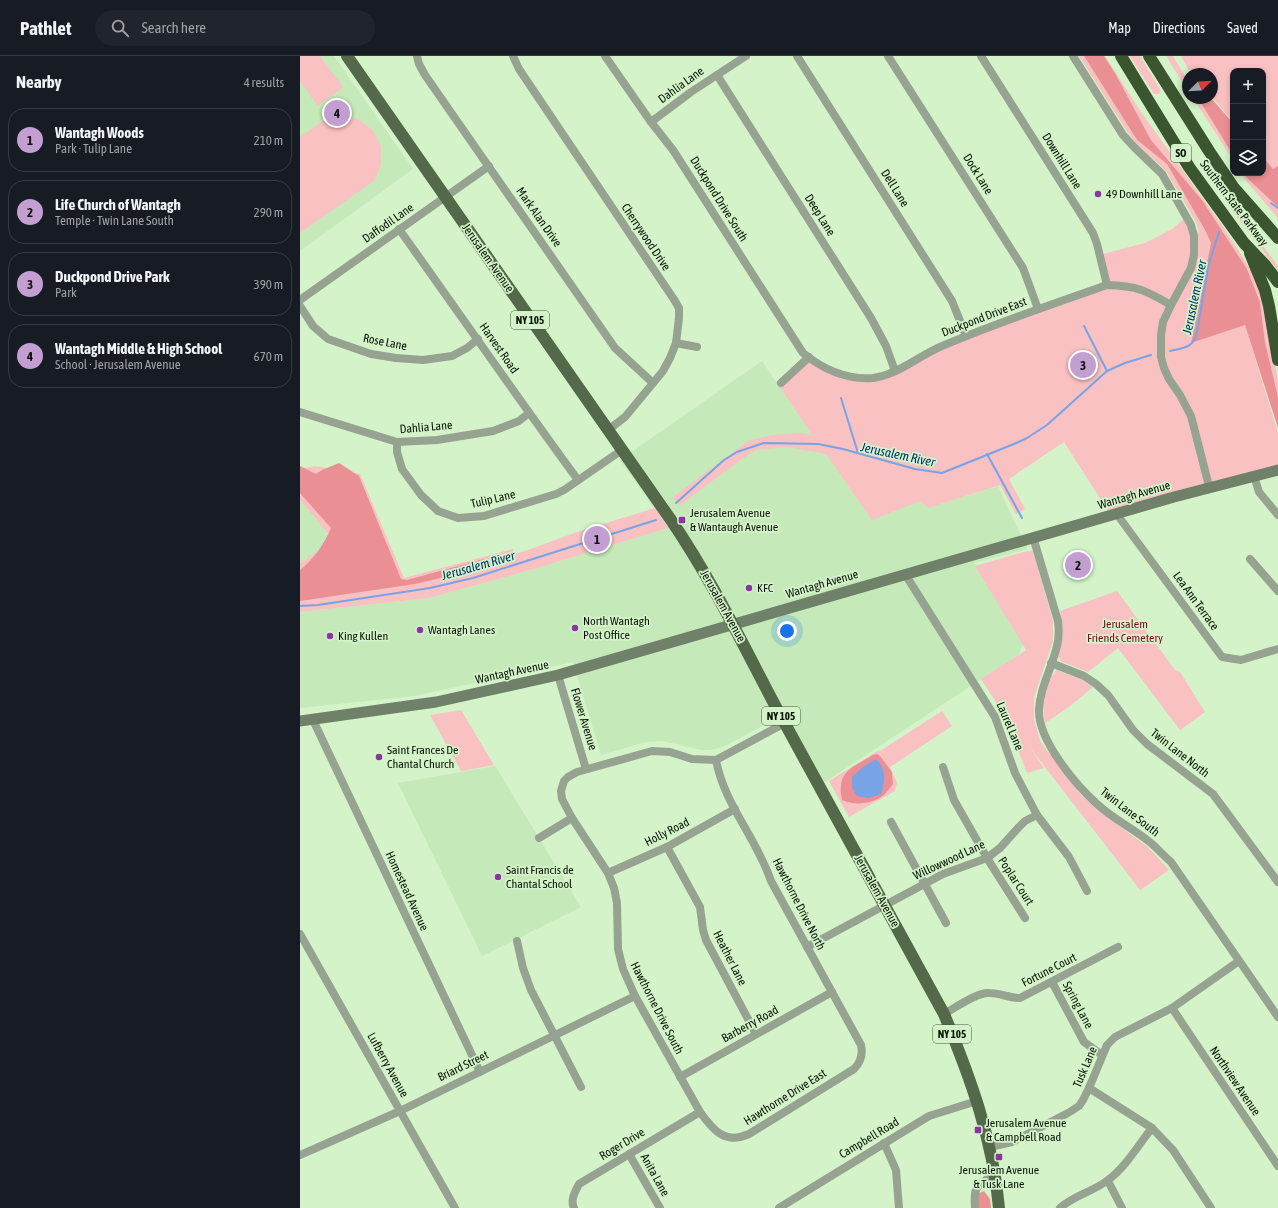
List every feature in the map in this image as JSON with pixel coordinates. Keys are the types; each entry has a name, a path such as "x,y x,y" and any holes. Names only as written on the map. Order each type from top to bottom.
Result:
{"highway":[{"name":"Southern State Parkway","path":"1121,56 1189,167 1247,246 1265,265 1278,282"},
{"name":"Southern State Parkway","path":"1148,56 1234,188 1278,238"},
{"path":"1234,188 1260,210 1278,231"},
{"path":"1247,246 1265,290 1278,360"}],"main road":[{"name":"Jerusalem Avenue","path":"347,56 692,552 733,624 785,723 944,1014 977,1101 990,1147 999,1208"},
{"name":"Wantagh Avenue","path":"300,722 436,702 558,675 1209,486 1278,470"}],"street":[{"name":"Mark Alan Drive","path":"417,56 419,64 425,75 615,348 653,383"},
{"name":"Cherrywood Drive","path":"513,56 519,69 679,308 676,342 663,371 625,417 608,430"},
{"name":"Duckpond Drive South","path":"605,56 651,122 673,150 787,329 808,357"},
{"name":"Dahlia Lane","path":"651,122 691,92 746,56"},
{"name":"Dell Lane","path":"797,56 949,296 966,336"},
{"name":"Dock Lane","path":"888,56 1023,268 1038,310"},
{"name":"Downhill Lane","path":"981,56 1093,232 1107,285"},
{"path":"1073,56 1123,135 1162,174 1191,225 1194,236 1194,256 1191,268 1163,322 1160,335 1161,358 1169,379 1180,395 1191,416 1209,486"},
{"name":"Deep Lane","path":"717,75 871,318 886,346 895,371"},
{"name":"Daffodil Lane","path":"300,300 489,166"},
{"name":"Harvest Road","path":"399,229 578,480"},
{"name":"Duckpond Drive East","path":"808,357 834,372 846,376 876,378 895,371 936,348 1107,285 1127,286 1144,290 1171,305"},
{"name":"Rose Lane","path":"300,306 313,326 328,339 377,355 423,360 452,356 467,348 478,339"},
{"path":"676,342 697,347"},
{"path":"781,383 808,357"},
{"name":"Dahlia Lane","path":"300,412 397,442 437,440 493,431 519,420 529,413"},
{"name":"Tulip Lane","path":"397,442 397,452 402,469 421,495 438,510 458,518 484,516 548,497 564,490 622,450"},
{"path":"1254,476 1259,492 1278,516"},
{"name":"Lea Ann Terrace","path":"1116,513 1222,657 1241,660 1278,649"},
{"name":"Twin Lane South","path":"1033,537 1058,621 1059,632 1057,645 1040,696 1039,713 1042,730 1051,749 1074,780 1097,804 1151,843 1171,862 1278,1017"},
{"path":"1250,559 1278,591"},
{"name":"Laurel Lane","path":"905,574 995,717 1015,773 1037,815 1069,857 1087,890"},
{"name":"Twin Lane North","path":"1051,663 1084,676 1096,684 1108,695 1133,730 1147,744 1213,794 1276,877"},
{"name":"Flower Avenue","path":"558,675 586,769"},
{"name":"Homestead Avenue","path":"313,720 480,1072"},
{"path":"716,760 785,723"},
{"name":"Hawthorne Drive South","path":"700,1112 635,996 620,959 618,949 617,903 608,874 572,818 562,799 561,791 562,785 568,777 586,769 652,751 670,752 692,759 716,760"},
{"name":"Hawthorne Drive North","path":"716,760 721,783 766,865 771,881 861,1045 861,1057"},
{"name":"Poplar Court","path":"943,767 954,800 987,858 1025,918"},
{"name":"Holly Road","path":"608,874 667,847 735,809"},
{"name":"Willowwood Lane","path":"807,947 943,874 987,858 1000,848 1019,826 1037,815"},
{"path":"540,838 572,818"},
{"path":"891,822 946,923"},
{"name":"Heather Lane","path":"667,847 700,907 706,940 756,1034"},
{"name":"Lufberry Avenue","path":"300,934 455,1208"},
{"path":"517,941 527,980 581,1087"},
{"name":"Fortune Court","path":"944,1014 982,993 1020,998 1118,947"},
{"name":"Tusk Lane","path":"990,1147 1012,1142 1079,1106 1089,1088 1107,1045 1115,1037 1172,1008 1239,961"},
{"name":"Spring Lane","path":"1052,982 1084,1042 1102,1055"},
{"name":"Barberry Road","path":"680,1077 832,992"},
{"name":"Briard Street","path":"300,1155 400,1111 635,996"},
{"name":"Northview Avenue","path":"1172,1008 1278,1166"},
{"name":"Hawthorne Drive East","path":"700,1112 716,1132 731,1138 743,1137 854,1069 859,1063 861,1057"},
{"path":"1089,1088 1152,1128 1173,1150 1203,1194 1210,1208"},
{"name":"Campbell Road","path":"779,1208 929,1116 977,1101"},
{"name":"Roger Drive","path":"574,1208 573,1196 579,1184 700,1112"},
{"path":"1060,1208 1067,1201 1108,1181 1118,1171 1152,1128"},
{"path":"884,1143 896,1170 898,1208"},
{"name":"Anita Lane","path":"629,1154 660,1208"},
{"path":"975,1208 975,1189 994,1173"},
{"path":"1108,1181 1122,1208"}],"shaded area":[{"path":"300,56 334,56 413,169 300,251"},
{"path":"1084,56 1104,56 1115,73 1151,140 1202,200 1247,269 1260,302 1265,342 1278,397 1278,428 1245,325 1191,343 1211,243 1167,164 1137,140"},
{"path":"1202,104 1216,104 1230,120 1230,150"},
{"path":"1266,161 1273,169 1278,166 1278,207 1246,176 1266,176"},
{"path":"762,361 779,386 928,508 998,486 1027,549 974,563 1023,643 1019,654 822,784 785,714 723,747 710,750 702,750 662,741 646,742 601,755 573,662 414,696 300,708 300,612 429,598 534,569 668,528 620,460"},
{"path":"339,463 359,476 401,579 407,580 484,559 495,565 415,584 300,601 300,570 318,551 331,528 300,493 300,466 316,474"},
{"path":"300,500 334,541 300,563"},
{"path":"877,754 892,772 893,784 885,794 870,802 853,803 842,800 841,783 847,772 858,763"},
{"path":"495,766 581,907 482,956 398,783"},
{"path":"984,1191 990,1199 991,1208 978,1208 977,1194"}],"green space":[{"path":"300,56 320,56 343,87 318,106 300,81"},
{"path":"1079,56 1084,56 1137,140 1167,164 1205,230 1244,321 1278,433 1278,465 1108,511 1064,442 1009,479 1025,509 1016,514 1000,485 928,508 920,501 872,520 826,454 787,447 756,450 679,506 673,497 748,441 771,435 803,433 813,436 779,386 809,359 834,374 877,378 937,349 1106,285 1099,255 1145,243 1172,229 1186,217 1200,234 1196,222 1166,171 1137,144 1128,133"},
{"path":"1104,56 1141,112 1224,228 1255,276 1266,306 1278,381 1278,397 1265,342 1260,302 1247,269 1202,200 1151,140 1115,73"},
{"path":"1130,56 1140,56 1161,91 1159,94 1154,94"},
{"path":"1166,56 1173,56 1182,71 1182,81"},
{"path":"1181,56 1278,56 1278,169 1273,169 1266,161 1266,68 1230,68 1230,118 1218,104 1218,68 1187,68"},
{"path":"1197,104 1202,104 1230,150 1230,155"},
{"path":"345,115 361,121 374,132 381,147 381,164 375,180 300,233 300,137 330,116"},
{"path":"1200,159 1278,266 1278,271 1233,212"},
{"path":"1243,176 1246,176 1278,207 1278,218"},
{"path":"315,466 360,474 404,578 513,549 514,554 525,551 577,532 655,508 668,528 534,569 429,598 300,612 300,563 334,541 300,500 300,469"},
{"path":"1027,551 1033,551 1053,621 1053,641 1034,697 1034,719 1040,741 1082,796 1101,813 1148,847 1169,870 1140,890 1028,745 1044,768 1027,773 1011,731 1016,729 981,679 1026,650 975,566"},
{"name":"Jerusalem Friends Cemetery","path":"1117,591 1175,670 1180,672 1205,712 1180,730 1118,648 1088,672 1060,661 1058,657 1062,634 1060,611"},
{"path":"1056,670 1080,679 1093,687 1069,707 1045,723 1045,698 1052,674 1054,675"},
{"path":"461,710 494,765 461,771 430,715"},
{"path":"942,711 952,726 890,767 897,783 895,791 849,817 829,781 879,750 880,751"}],"water":[{"path":"876,759 882,767 884,776 881,794 868,798 857,796 852,787 852,777 863,767"}],"waterway":[{"name":"Jerusalem River","path":"1271,203 1278,208"},
{"name":"Jerusalem River","path":"1170,351 1187,346 1193,342 1195,338 1208,267 1219,232"},
{"path":"1084,326 1107,371"},
{"name":"Jerusalem River","path":"676,503 724,460 737,452 764,443 818,444 843,449 915,469 942,473 1027,438 1047,425 1107,371 1125,363 1151,355"},
{"path":"841,398 858,453"},
{"path":"987,454 1022,518"},
{"name":"Jerusalem River","path":"300,606 318,605 430,588 473,578 656,520"}],"place":[{"name":"Wantagh Middle & High School","path":"337,113"},
{"name":"49 Downhill Lane","path":"1098,194"},
{"name":"Duckpond Drive Park","path":"1083,365"},
{"name":"Jerusalem Avenue & Wantaugh Avenue","path":"682,520"},
{"name":"Wantagh Woods","path":"597,539"},
{"name":"Life Church of Wantagh","path":"1078,565"},
{"name":"KFC","path":"749,588"},
{"name":"North Wantagh Post Office","path":"575,628"},
{"name":"Wantagh Lanes","path":"420,630"},
{"name":"King Kullen","path":"330,636"},
{"name":"Saint Frances De Chantal Church","path":"379,757"},
{"name":"Saint Francis de Chantal School","path":"498,877"},
{"name":"Jerusalem Avenue & Campbell Road","path":"978,1130"},
{"name":"Jerusalem Avenue & Tusk Lane","path":"999,1157"}]}
